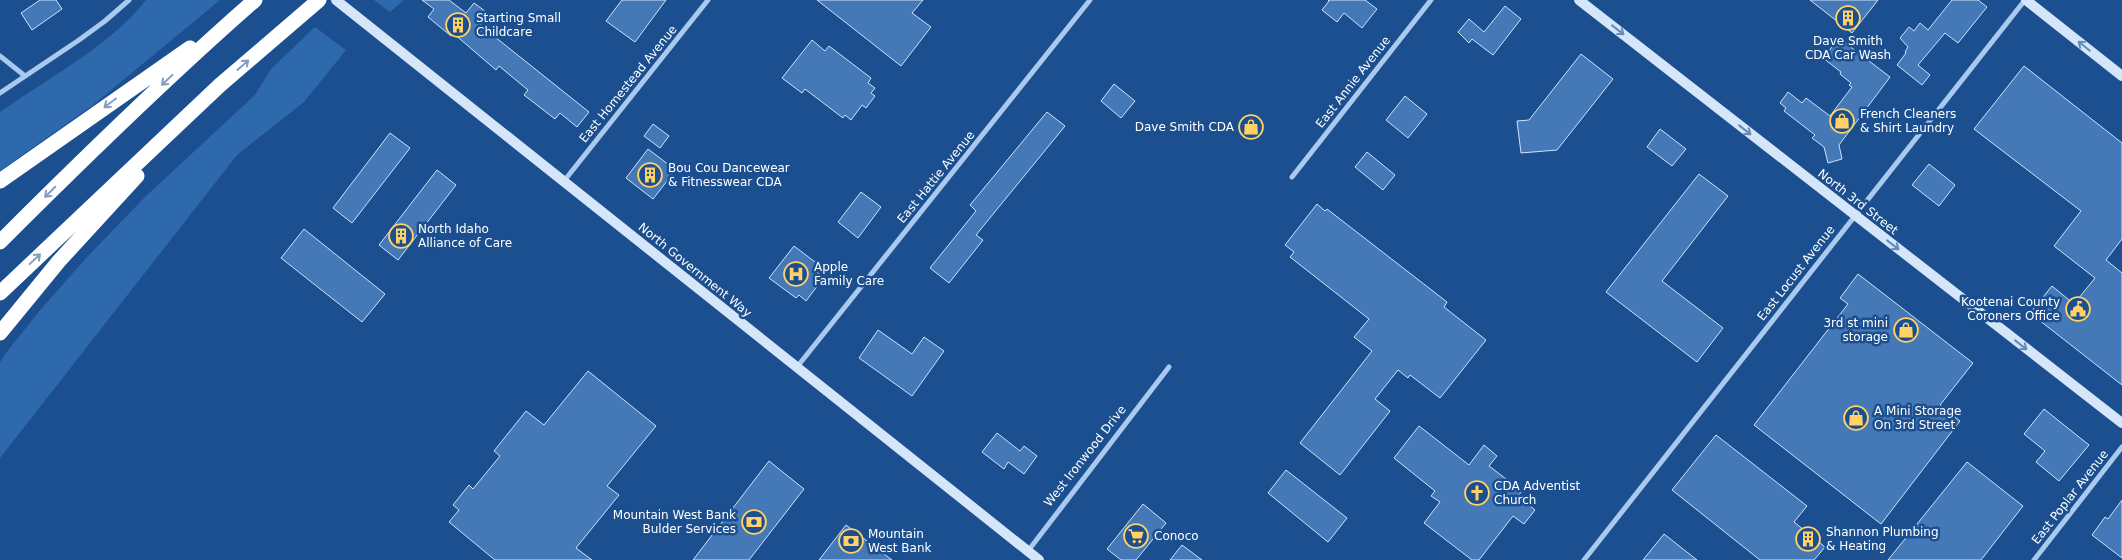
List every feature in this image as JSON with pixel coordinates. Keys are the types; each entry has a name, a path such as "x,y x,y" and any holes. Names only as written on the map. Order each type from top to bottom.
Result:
{"highway":[{"path":"0,242 95,148 255,0"},
{"path":"0,293 220,85 319,0"},
{"path":"0,182 66,137 122,94 236,16"},
{"path":"0,333 59,261 220,85"}],"main road":[{"name":"North Government Way","path":"336,0 797,367 1024,556 1039,560"},
{"name":"North 3rd Street","path":"1579,0 2122,424"},
{"path":"2026,0 2122,76"}],"street":[{"path":"0,93 106,21 128,0"},
{"name":"East Homestead Avenue","path":"564,181 708,0"},
{"name":"East Hattie Avenue","path":"797,367 1090,0"},
{"name":"East Annie Avenue","path":"1292,177 1431,0"},
{"name":"East Locust Avenue","path":"1584,560 2026,0"},
{"path":"0,56 25,76"},
{"name":"West Ironwood Drive","path":"1024,556 1169,367"},
{"name":"East Poplar Avenue","path":"2034,560 2122,447"}],"shaded area":[{"path":"146,0 220,0 93,105 0,171 0,112 97,47 131,17"},
{"path":"374,0 404,0 390,12"},
{"path":"315,27 346,50 304,102 237,155 0,458 0,362 9,349 41,309 88,256 146,196 255,95 271,69"}],"building":[{"path":"40,0 56,0 62,9 32,30 21,13"},
{"path":"422,0 449,0 466,13 474,3 489,14 480,25 589,112 577,127 560,113 555,119 524,95 528,90 499,66 496,70 453,33 451,36 428,17 434,9"},
{"path":"622,0 666,0 635,42 606,21"},
{"path":"817,0 923,0 912,13 931,27 901,66"},
{"path":"1328,0 1365,0 1377,9 1362,28 1344,13 1337,22 1322,10"},
{"name":"Dave Smith CDA Car Wash","path":"1810,0 1878,0 1852,33"},
{"path":"1952,0 1978,0 1987,7 1958,43 1945,33 1918,65 1930,75 1922,85 1897,65 1908,47 1900,38 1909,27 1914,31 1920,23 1928,30"},
{"path":"1505,6 1521,19 1493,55 1472,39 1469,43 1458,32 1469,19 1484,32"},
{"path":"1839,38 1890,77 1839,145 1842,159 1828,163 1824,147 1812,138 1815,135 1784,111 1786,108 1780,103 1788,92 1802,103 1806,98 1830,116 1852,87 1849,85 1851,83 1840,74 1841,72 1823,58"},
{"path":"812,40 825,51 829,46 871,78 868,83 875,88 871,93 875,96 866,108 862,105 851,120 845,115 843,118 805,89 802,93 782,78"},
{"path":"1581,54 1613,79 1557,150 1521,153 1517,121 1529,120"},
{"path":"2024,66 2122,143 2122,239 2106,260 2122,273 2122,385 2030,313 2052,286 2074,304 2095,278 2054,246 2081,211 1974,129"},
{"path":"1114,84 1135,101 1121,118 1101,101"},
{"path":"1405,96 1427,114 1408,138 1386,120"},
{"path":"1047,112 1065,126 976,235 983,240 949,283 930,268 976,211 970,205"},
{"path":"653,124 669,136 660,148 644,136"},
{"path":"1660,129 1686,149 1672,166 1647,147"},
{"path":"390,133 410,148 352,223 333,208"},
{"name":"Bou Cou Dancewear & Fitnesswear CDA","path":"648,149 669,165 667,167 674,172 653,199 626,178"},
{"path":"1367,152 1395,175 1383,190 1355,167"},
{"path":"1929,164 1955,185 1939,206 1912,185"},
{"path":"437,170 456,185 398,260 379,245"},
{"path":"1699,174 1728,196 1662,281 1723,328 1697,362 1606,292"},
{"path":"861,192 881,207 858,238 838,222"},
{"path":"1317,204 1325,211 1327,209 1447,302 1444,307 1486,340 1440,398 1410,375 1408,378 1398,370 1375,399 1390,411 1340,475 1300,443 1372,351 1354,337 1369,319 1290,257 1294,252 1285,245"},
{"path":"304,229 385,294 362,322 281,258"},
{"name":"Apple Family Care","path":"794,246 819,265 815,271 824,277 806,301 799,295 796,298 769,278"},
{"path":"1858,274 1973,363 1940,405 1960,421 1881,524 1754,425 1848,304 1840,298"},
{"path":"878,330 912,354 924,337 944,351 912,396 859,358"},
{"path":"588,371 656,426 607,486 619,495 576,548 592,560 495,560 449,522 459,510 453,505 469,485 473,489 500,456 494,451 526,411 544,425"},
{"path":"2044,409 2089,445 2059,481 2036,462 2045,451 2024,434"},
{"name":"CDA Adventist Church","path":"1419,426 1469,465 1484,445 1497,456 1489,466 1522,491 1518,496 1535,510 1524,524 1513,516 1479,560 1472,560 1424,523 1440,502 1431,496 1435,491 1394,458"},
{"path":"997,433 1020,451 1024,446 1037,456 1024,474 1008,462 1004,469 982,452"},
{"path":"1716,435 1807,506 1794,522 1825,547 1814,560 1760,560 1672,490"},
{"path":"769,461 804,489 749,560 693,560"},
{"path":"1967,462 2023,506 1981,560 1888,560"},
{"path":"1286,470 1347,518 1328,542 1268,493"},
{"path":"2122,500 2122,558 2092,535 2105,517 2108,519"},
{"name":"Conoco","path":"1143,504 1166,523 1136,560 1121,560 1107,549"},
{"name":"Mountain West Bank","path":"846,525 892,560 819,560"},
{"path":"1664,534 1697,560 1643,560"},
{"name":"Conoco","path":"1182,545 1202,560 1170,560"}],"place":[{"name":"Dave Smith CDA Car Wash","path":"1848,18"},
{"name":"Starting Small Childcare","path":"458,25"},
{"name":"French Cleaners & Shirt Laundry","path":"1842,121"},
{"name":"Dave Smith CDA","path":"1251,127"},
{"name":"Bou Cou Dancewear & Fitnesswear CDA","path":"650,175"},
{"name":"North Idaho Alliance of Care","path":"401,236"},
{"name":"Apple Family Care","path":"796,274"},
{"name":"Kootenai County Coroners Office","path":"2078,309"},
{"name":"3rd st mini storage","path":"1906,330"},
{"name":"A Mini Storage On 3rd Street","path":"1856,418"},
{"name":"CDA Adventist Church","path":"1477,493"},
{"name":"Mountain West Bank Bulder Services","path":"754,522"},
{"name":"Conoco","path":"1136,536"},
{"name":"Shannon Plumbing & Heating","path":"1808,539"},
{"name":"Mountain West Bank","path":"851,541"}]}
